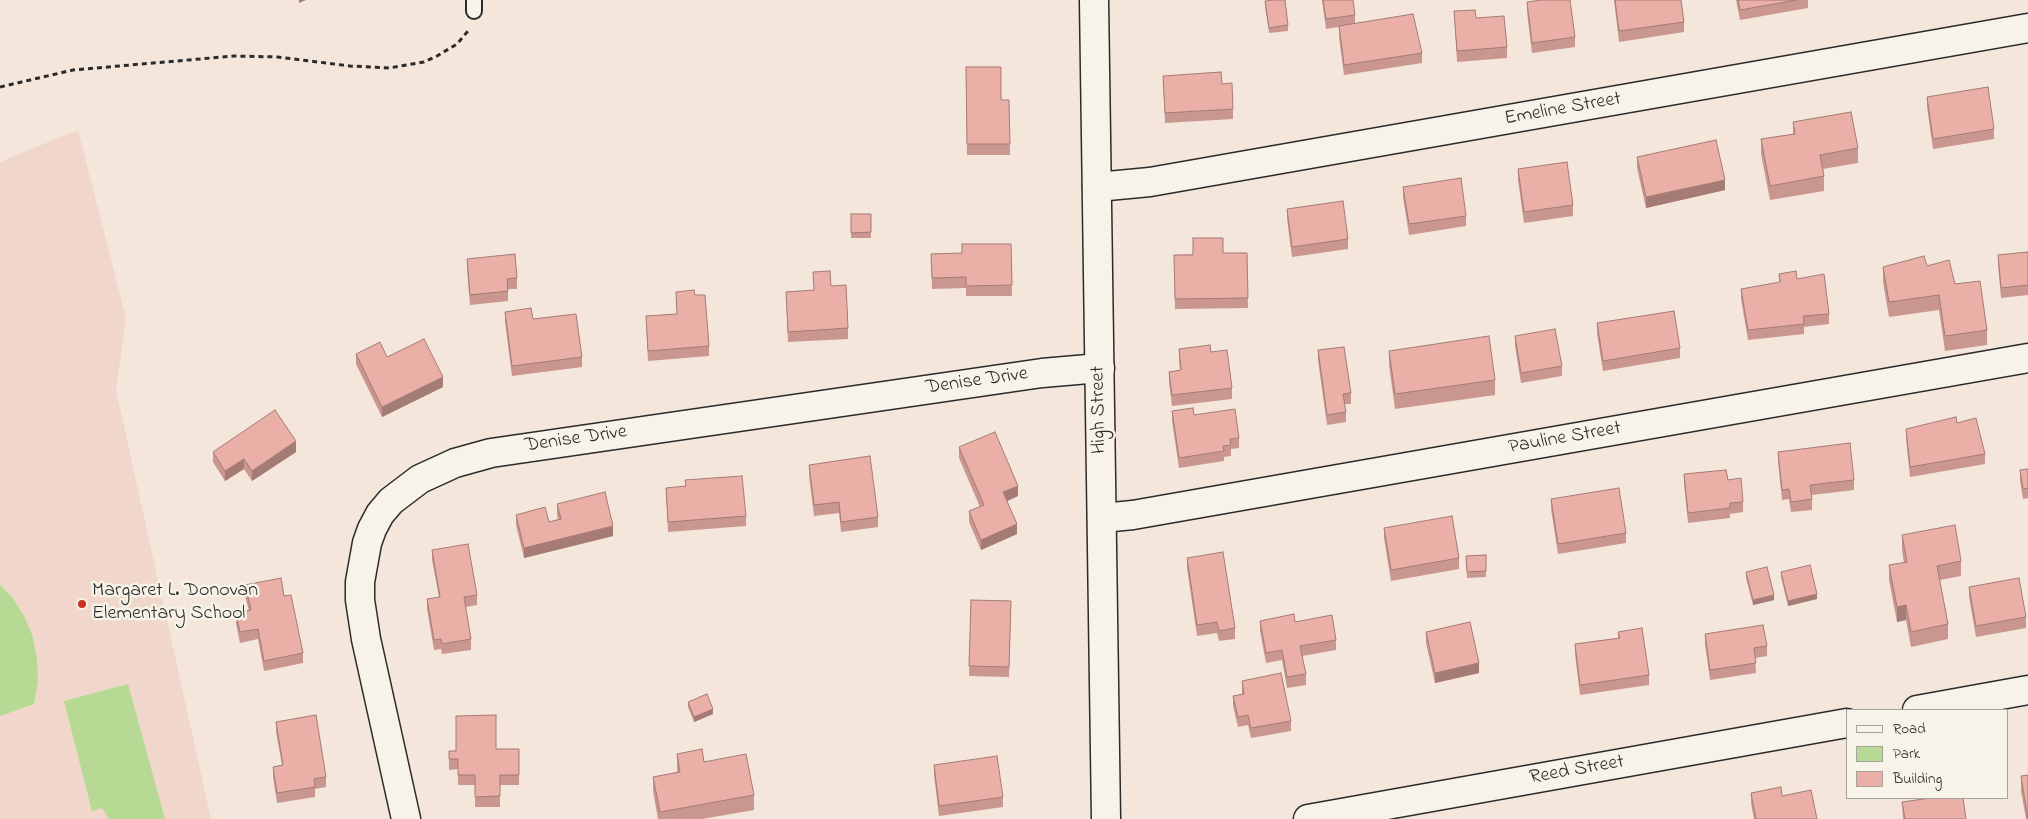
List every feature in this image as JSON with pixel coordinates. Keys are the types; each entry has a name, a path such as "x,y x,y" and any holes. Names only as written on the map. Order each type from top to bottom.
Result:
{"street":[{"name":"High Street","path":"1094,0 1106,819"},
{"name":"Emeline Street","path":"1097,188 1150,182 2028,28"},
{"name":"Pauline Street","path":"1102,518 1133,515 2028,358"},
{"name":"Denise Drive","path":"406,819 366,639 360,600 360,582 367,543 372,528 380,514 391,501 420,479 455,463 491,453 1042,373 1100,368"},
{"path":"1923,709 2028,690"},
{"name":"Reed Street","path":"1308,819 1846,723"}],"path":[{"path":"0,87 73,70 234,56 278,56 370,68 407,66 437,56 457,44 469,29 474,5"}],"shaded area":[{"name":"Margaret L. Donovan Elementary School","path":"78,130 126,318 116,390 211,819 0,819 0,162"}],"green space":[{"path":"0,585 12,597 24,616 33,637 37,659 38,682 34,704 0,716"},
{"path":"128,684 165,819 109,819 102,808 92,811 64,701"}],"building":[{"path":"1285,0 1288,25 1269,28 1265,1"},
{"path":"1323,0 1353,0 1355,15 1326,19"},
{"path":"1570,0 1575,37 1532,43 1527,2"},
{"path":"1615,0 1681,0 1684,22 1619,31"},
{"path":"1738,0 1797,0 1740,10"},
{"path":"1475,10 1476,18 1504,16 1507,47 1457,51 1454,11"},
{"path":"1413,14 1422,53 1344,65 1339,26"},
{"path":"966,67 1001,67 1001,100 1009,100 1010,144 967,144"},
{"path":"1221,72 1222,84 1232,83 1233,109 1165,113 1163,76"},
{"path":"1988,87 1994,129 1933,139 1927,97"},
{"path":"1851,112 1858,148 1820,155 1824,176 1770,186 1761,139 1795,134 1793,122"},
{"path":"1716,140 1725,180 1646,197 1637,157"},
{"path":"1567,162 1573,205 1524,212 1518,169"},
{"path":"1461,178 1466,216 1409,224 1403,187"},
{"path":"1343,201 1348,239 1292,247 1287,209"},
{"path":"851,214 871,214 871,232 851,233"},
{"path":"1193,238 1223,238 1223,253 1247,253 1248,298 1175,299 1174,255 1193,255"},
{"path":"962,244 1011,244 1012,285 966,286 966,277 932,278 931,254 962,253"},
{"path":"2028,252 2028,285 2001,288 1998,255"},
{"path":"515,254 517,278 507,279 508,291 470,295 467,259"},
{"path":"1924,256 1927,266 1949,260 1955,284 1980,281 1987,330 1945,336 1939,295 1889,302 1883,267"},
{"path":"830,271 831,286 846,285 848,328 788,332 786,292 814,290 813,272"},
{"path":"1796,271 1797,279 1824,274 1829,314 1803,316 1804,324 1748,330 1741,289 1780,282 1779,274"},
{"path":"694,290 695,295 705,295 709,346 648,351 646,316 677,314 676,292"},
{"path":"531,308 533,319 576,314 582,357 512,366 505,312"},
{"path":"1674,311 1680,348 1603,361 1597,323"},
{"path":"1555,329 1562,366 1521,373 1515,336"},
{"path":"1489,336 1495,380 1395,394 1389,351"},
{"path":"424,339 443,377 382,407 356,354 380,342 387,357"},
{"path":"1210,345 1211,352 1227,350 1232,388 1172,395 1169,372 1181,370 1179,349"},
{"path":"1344,347 1351,393 1343,394 1346,412 1327,415 1318,350"},
{"path":"1193,408 1194,415 1235,409 1239,438 1230,439 1231,445 1223,446 1224,451 1179,458 1172,411"},
{"path":"275,410 296,441 252,471 244,459 225,471 213,452"},
{"path":"1956,417 1957,423 1976,418 1985,454 1910,467 1906,429"},
{"path":"995,432 1018,486 1003,492 1017,524 981,540 969,511 984,505 959,447"},
{"path":"1850,443 1854,480 1810,485 1812,499 1791,502 1789,489 1782,490 1778,452"},
{"path":"870,456 878,517 841,522 839,502 814,505 809,465"},
{"path":"2028,469 2028,488 2023,489 2020,470"},
{"path":"1726,470 1728,480 1741,478 1743,502 1730,503 1730,508 1688,513 1684,474"},
{"path":"742,476 746,516 668,522 666,488 686,486 685,480"},
{"path":"1619,488 1626,533 1558,544 1551,499"},
{"path":"605,492 613,526 524,548 516,515 545,507 549,522 561,519 557,504"},
{"path":"1452,516 1459,558 1391,570 1384,528"},
{"path":"1955,525 1961,561 1937,566 1948,624 1911,632 1906,605 1897,607 1889,565 1907,562 1902,535"},
{"path":"468,544 477,595 464,597 471,639 442,644 441,639 434,640 427,599 440,597 432,550"},
{"path":"1223,552 1235,628 1219,631 1217,622 1197,625 1187,558"},
{"path":"1486,555 1486,571 1467,572 1466,556"},
{"path":"1810,565 1817,594 1788,601 1781,572"},
{"path":"1767,567 1774,595 1753,600 1746,572"},
{"path":"281,578 284,596 291,595 303,653 264,661 258,629 240,632 236,613 251,610 245,585"},
{"path":"2019,578 2026,617 1976,626 1969,587"},
{"path":"971,600 1011,601 1009,667 969,666"},
{"path":"1294,614 1295,622 1332,615 1336,640 1300,646 1306,674 1287,677 1282,650 1266,653 1260,621"},
{"path":"1470,622 1479,663 1435,673 1426,632"},
{"path":"1763,625 1767,646 1754,648 1756,663 1710,670 1705,634"},
{"path":"1642,628 1649,675 1580,685 1575,644 1620,638 1618,632"},
{"path":"1281,673 1291,721 1251,728 1248,715 1238,717 1233,696 1244,694 1242,681"},
{"path":"707,694 713,709 694,717 688,702"},
{"path":"316,715 326,777 314,779 315,787 277,793 273,767 283,765 276,722"},
{"path":"496,715 496,749 519,749 519,775 500,775 500,796 475,797 475,775 458,775 458,759 449,759 449,751 456,751 456,716"},
{"path":"702,749 704,762 746,754 754,795 660,812 653,777 680,772 677,754"},
{"path":"997,756 1003,797 939,806 934,765"},
{"path":"2028,775 2028,819 2021,776"},
{"path":"1781,787 1782,796 1811,790 1817,819 1756,819 1751,793"},
{"path":"1924,799 1963,799 1966,819 1905,819 1902,802"}],"place":[{"name":"Margaret L. Donovan Elementary School","path":"82,604"}]}
